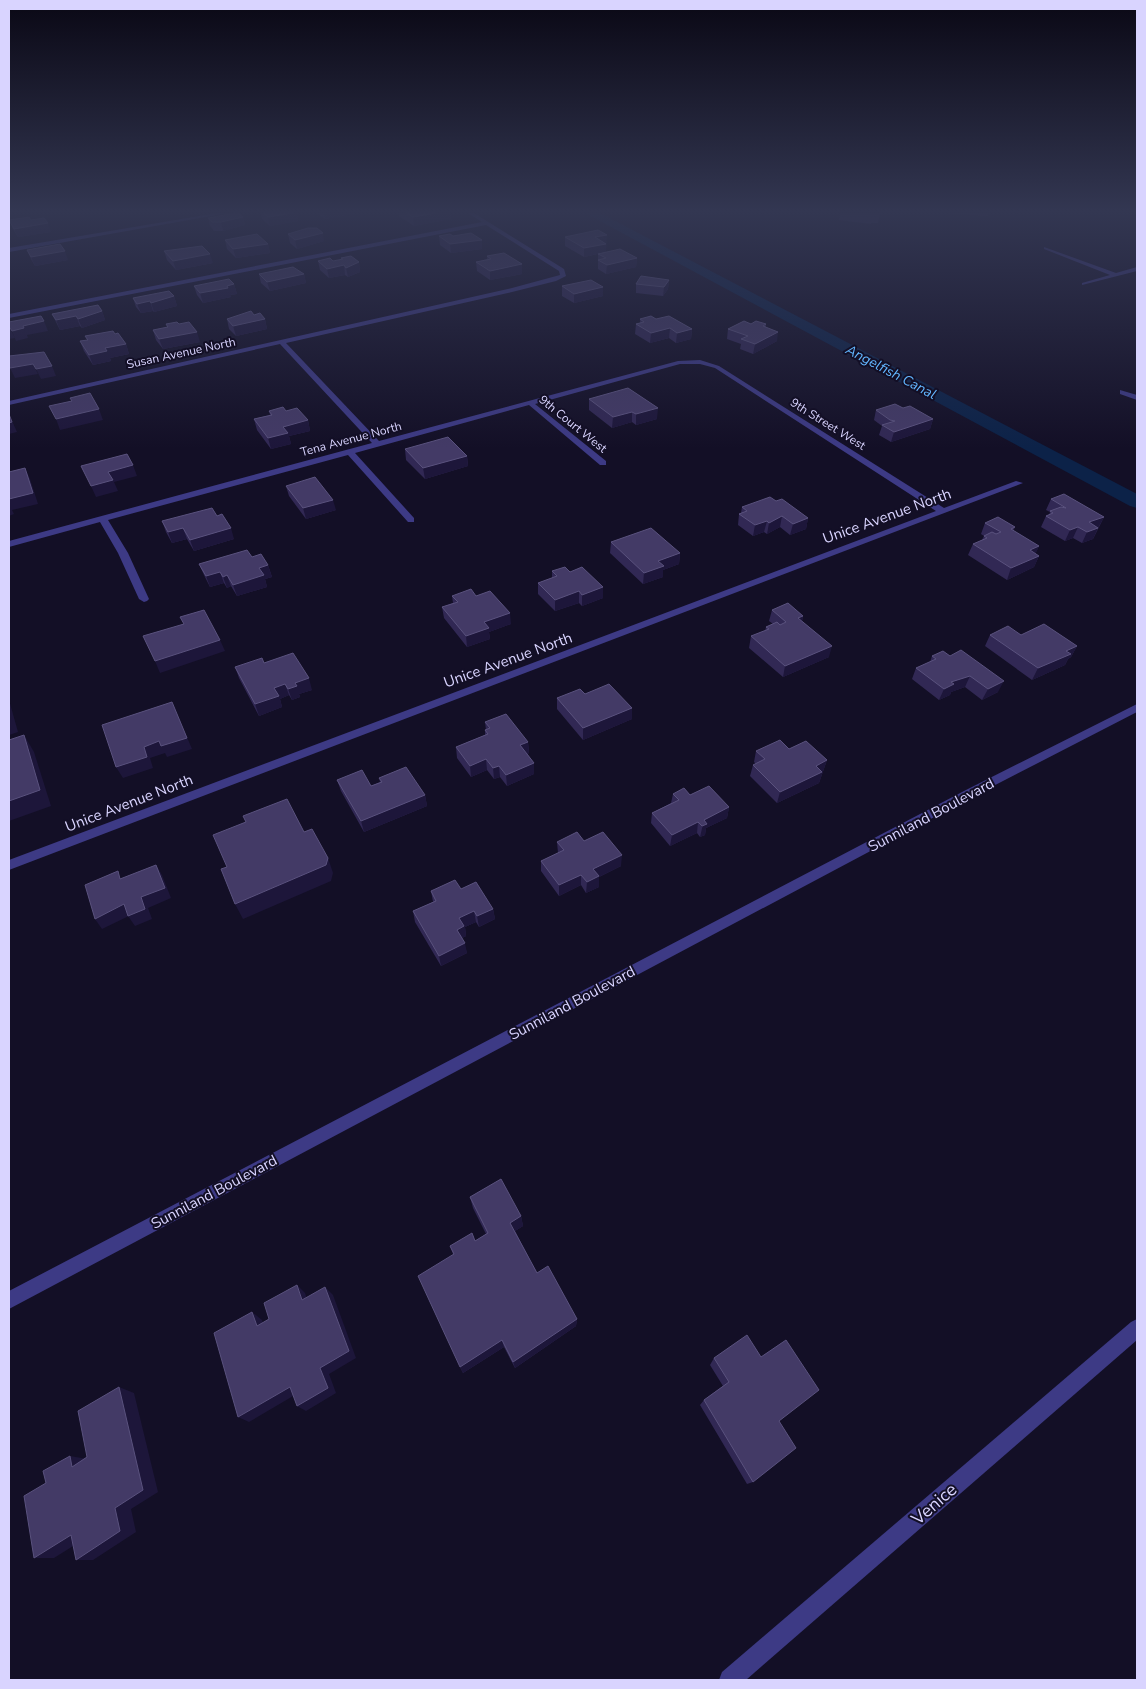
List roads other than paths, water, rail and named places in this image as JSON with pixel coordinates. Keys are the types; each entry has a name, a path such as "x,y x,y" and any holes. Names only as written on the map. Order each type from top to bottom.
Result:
{"street":[{"path":"9,316 133,292"},
{"name":"Susan Avenue North","path":"9,403 504,292"},
{"path":"282,342 376,444"},
{"name":"Tena Avenue North","path":"9,544 680,362 700,362"},
{"name":"9th Street West","path":"700,362 717,367 942,511"},
{"path":"1123,392 1137,398"},
{"name":"9th Court West","path":"529,402 603,463"},
{"path":"349,451 411,520"},
{"name":"Unice Avenue North","path":"9,865 1018,483"},
{"path":"102,518 123,553 144,599"},
{"name":"Sunniland Boulevard","path":"9,1300 968,794 1137,708"},
{"name":"Venice","path":"730,1680 1137,1328"}],"waterway":[{"name":"Angelfish Canal","path":"740,292 1137,502"}]}
